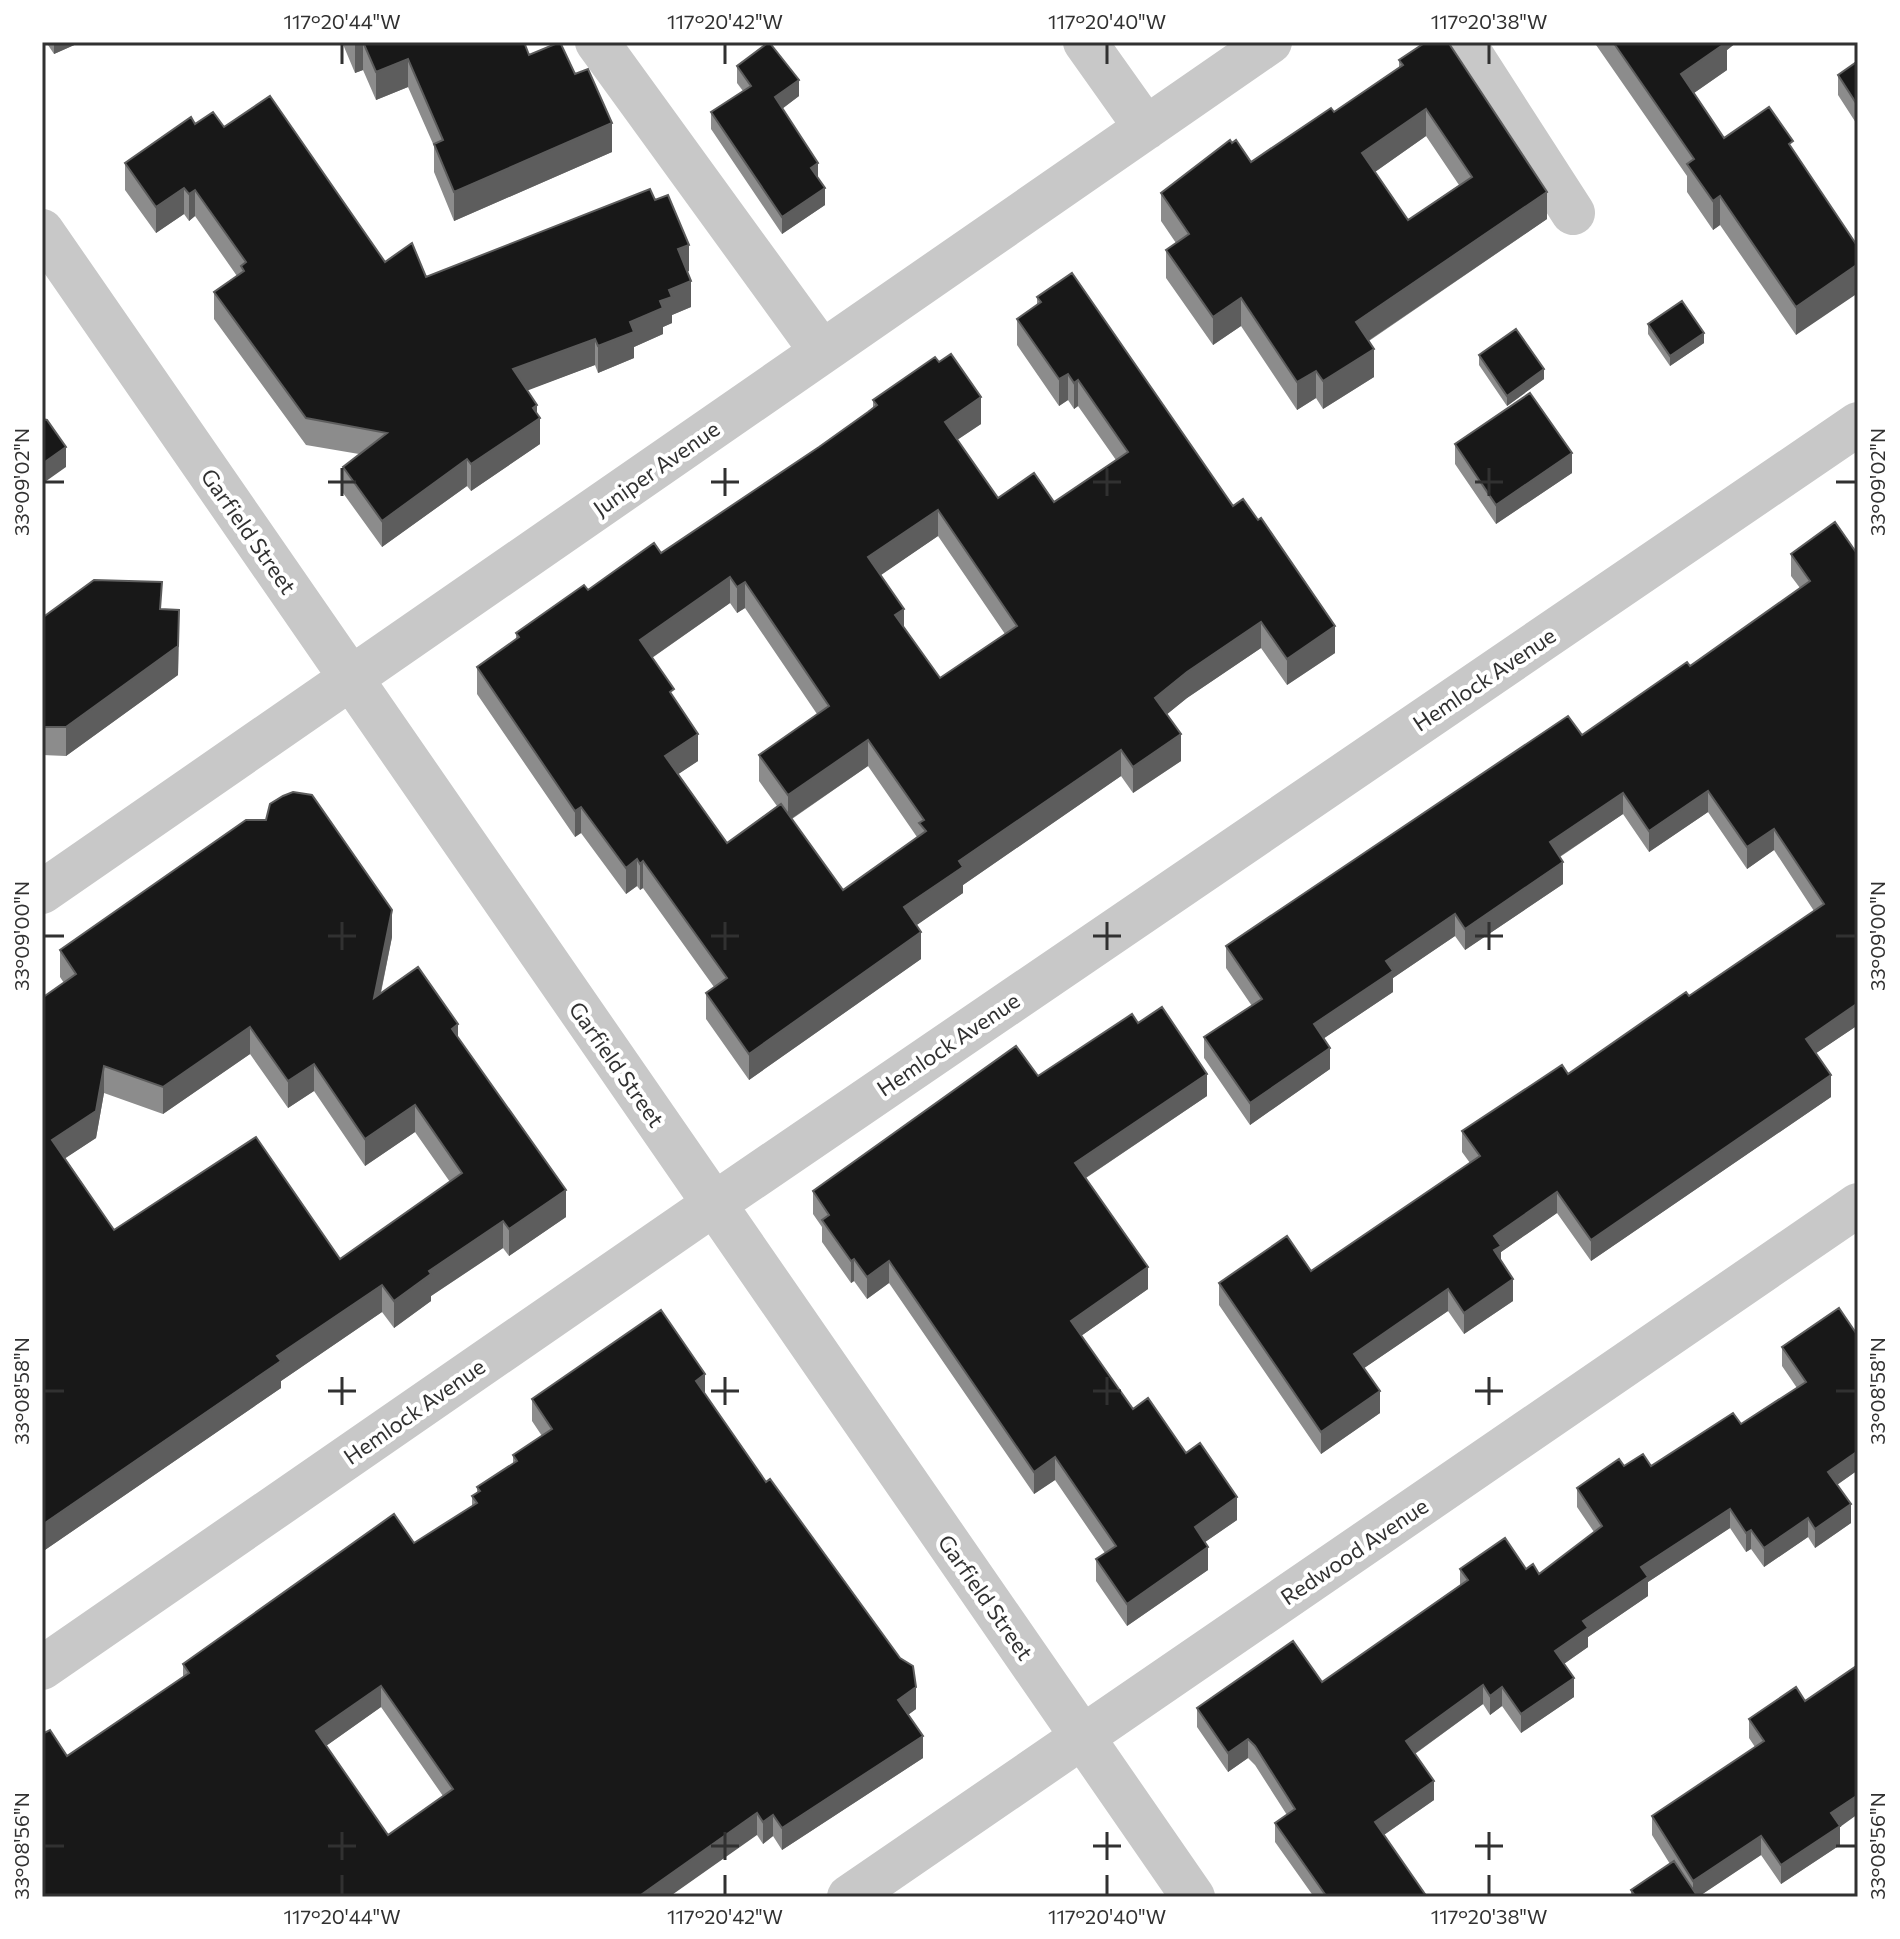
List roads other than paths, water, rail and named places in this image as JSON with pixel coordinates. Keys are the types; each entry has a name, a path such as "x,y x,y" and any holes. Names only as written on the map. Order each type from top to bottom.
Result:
{"street":[{"path":"597,42 822,352"},
{"path":"1085,42 1146,128"},
{"name":"Juniper Avenue","path":"42,892 1270,42"},
{"path":"1463,42 1573,213"},
{"name":"Garfield Street","path":"42,231 1193,1897"},
{"name":"Hemlock Avenue","path":"42,1668 714,1204 1858,424"},
{"name":"Redwood Avenue","path":"849,1897 1858,1205"}]}
